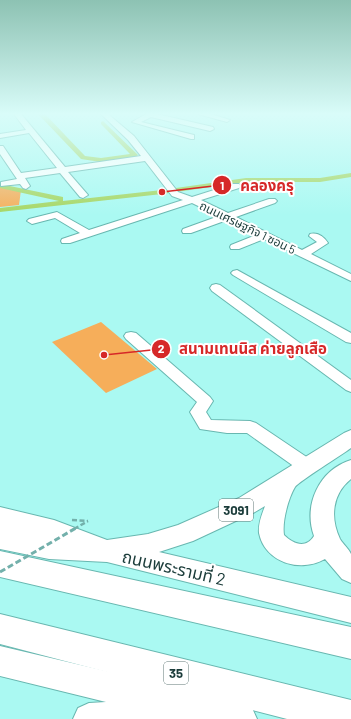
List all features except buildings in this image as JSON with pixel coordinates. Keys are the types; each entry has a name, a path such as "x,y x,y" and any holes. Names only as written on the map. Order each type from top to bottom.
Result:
{"highway":[{"path":"1,539 351,643"},
{"name":"35","path":"0,629 351,718"}],"main road":[{"name":"3091","path":"1,539 49,548 107,551 148,545 184,534 247,505 351,438"},
{"path":"351,468 337,478 330,486 325,499 323,514 327,537 332,549 351,571"},
{"path":"286,481 272,524 272,536 274,542 288,552 298,555 307,555 320,550 327,537"},
{"name":"ถนนพระรามที่ 2","path":"107,551 351,610"},
{"name":"35","path":"0,661 188,706"},
{"path":"89,719 134,715 188,706 241,719"}],"street":[{"path":"0,148 22,181"},
{"path":"44,148 83,195"},
{"name":"ถนนเศรษฐกิจ 1 ซอน 5","path":"138,148 172,191 351,278"},
{"path":"4,184 22,181 63,169 146,158"},
{"path":"66,241 236,186"},
{"path":"187,231 272,201"},
{"path":"32,221 57,215 88,234"},
{"path":"235,247 264,235"},
{"path":"302,254 323,243 314,236"},
{"path":"237,273 351,339"},
{"path":"216,288 351,387"},
{"path":"131,336 205,401 198,412 206,425 250,427 308,467"}],"path":[{"path":"0,572 88,521"}],"shaded area":[{"path":"0,187 21,190 19,205 0,207"},
{"path":"101,322 157,369 106,393 52,342"}],"waterway":[{"path":"73,148 83,158 101,160 135,155 128,148"},
{"path":"0,210 162,192 246,180 320,180 351,175"},
{"path":"0,186 60,199"}],"place":[{"name":"คลองครุ","path":"162,192"},
{"name":"สนามเทนนิส ค่ายลูกเสือ","path":"104,355"}]}
